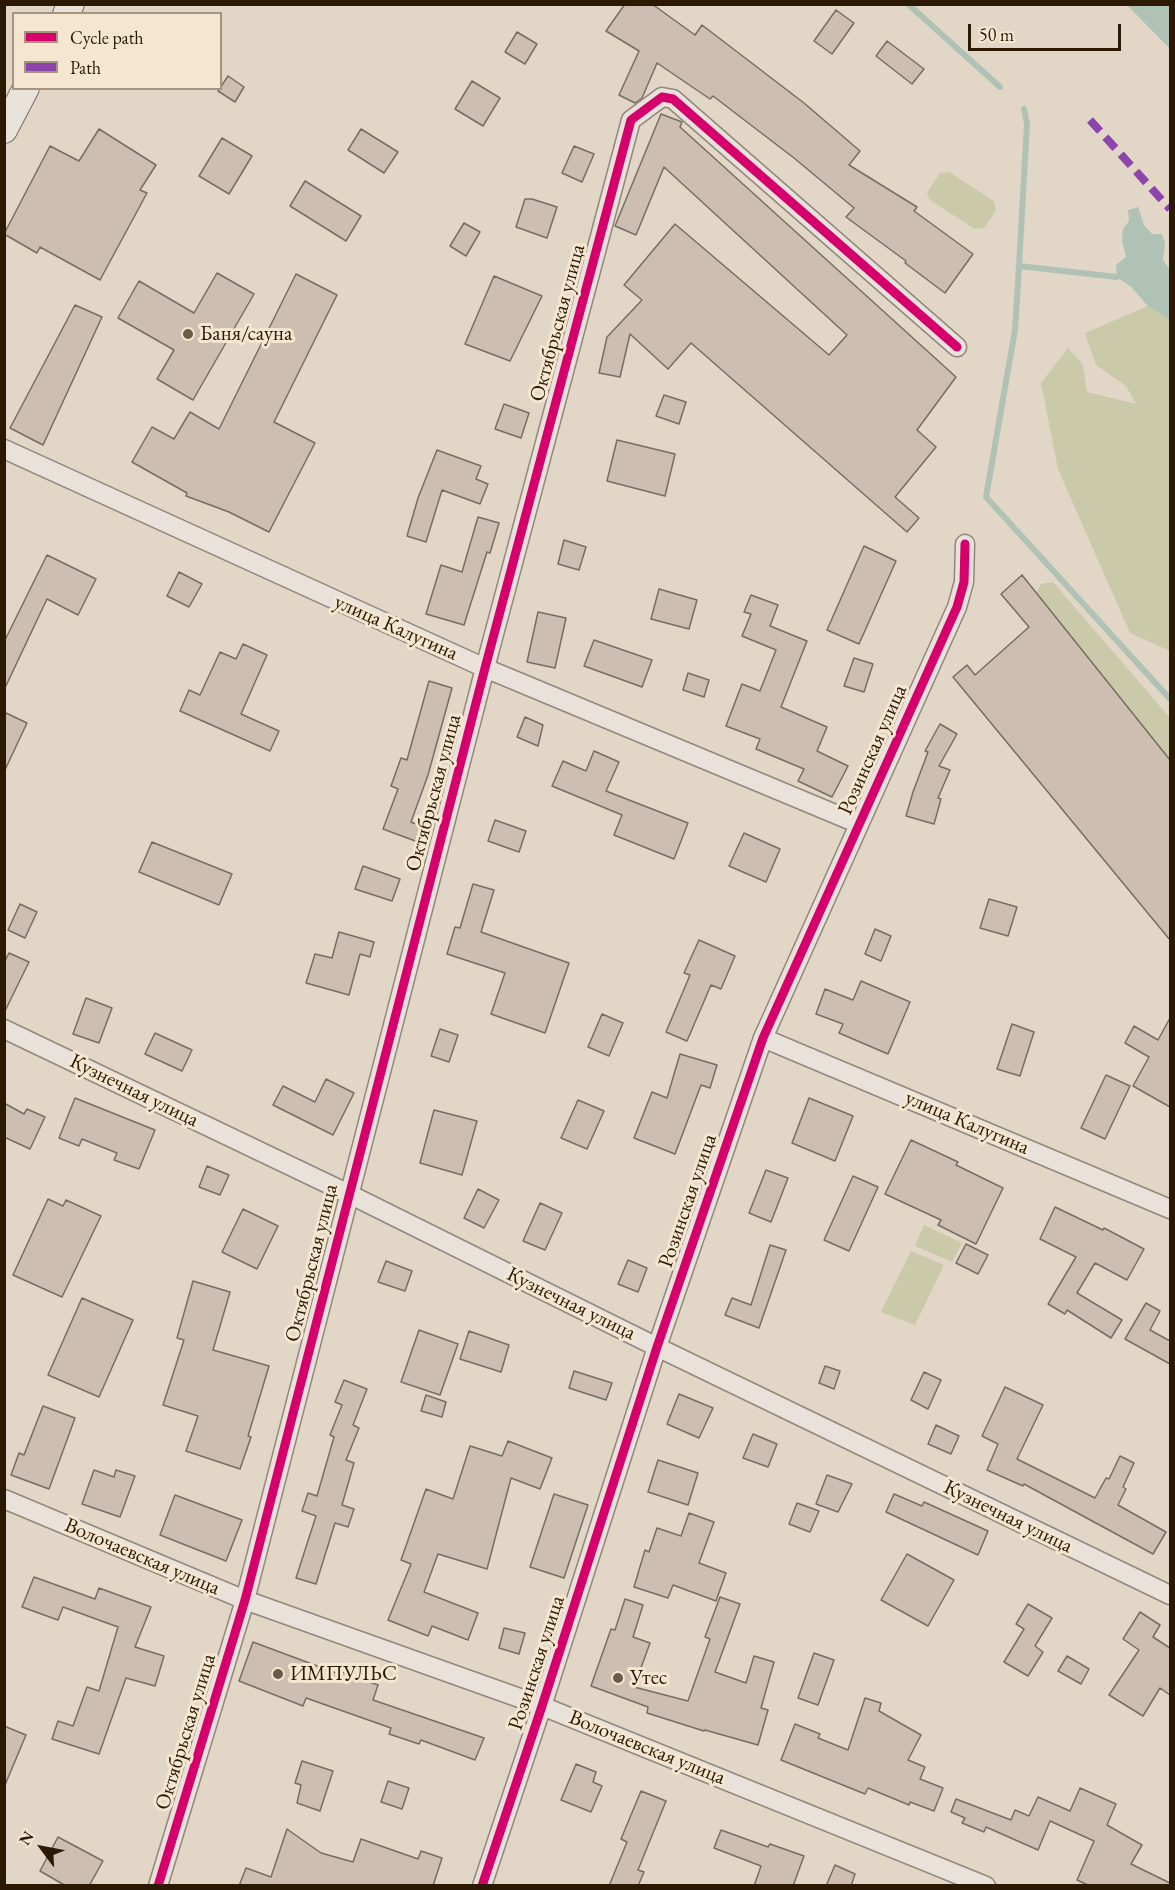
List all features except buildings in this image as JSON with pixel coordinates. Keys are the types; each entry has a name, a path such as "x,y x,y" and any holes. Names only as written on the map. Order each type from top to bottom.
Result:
{"main road":[{"path":"4,130 25,90"}],"street":[{"name":"Октябрьская улица","path":"158,1886 245,1600 486,668 631,120 662,97 673,99 957,347"},
{"name":"улица Калугина","path":"4,449 486,668 859,824"},
{"name":"Розинская улица","path":"482,1886 657,1347 763,1038 957,607 964,582 965,544"},
{"name":"Кузнечная улица","path":"4,1029 349,1194 657,1347 1170,1595"},
{"name":"улица Калугина","path":"763,1038 1170,1209"},
{"name":"Волочаевская улица","path":"4,1499 245,1600 542,1706 986,1886"}],"green space":[{"path":"949,172 994,201 996,210 984,228 975,229 930,200 927,193 940,173"},
{"path":"1148,306 1170,320 1170,651 1130,633 1058,469 1041,383 1068,348 1083,365 1087,392 1136,404 1126,386 1096,365 1085,333"},
{"path":"1053,582 1170,718 1170,760 1036,593 1041,584"},
{"path":"924,1225 962,1243 952,1262 915,1246"},
{"path":"911,1251 944,1265 915,1325 881,1312"}],"shaded area":[{"path":"1127,5 1170,5 1170,49"},
{"path":"1138,207 1144,225 1152,234 1162,234 1165,243 1163,260 1170,270 1170,320 1148,306 1131,287 1117,277 1116,265 1126,257 1122,241 1123,229 1129,221 1128,210"}],"waterway":[{"path":"908,4 1000,87"},
{"path":"1019,266 1027,124 1024,109"},
{"path":"1117,277 1019,266 1015,330 986,497 1170,699"}],"marked path":[{"path":"1090,120 1170,209"}],"cycle path":[{"path":"158,1886 245,1600 485,668 631,120 662,97 673,99 957,347"},
{"path":"482,1886 657,1347 763,1038 957,607 964,582 965,544"}],"place":[{"name":"Баня/сауна","path":"188,334"},
{"name":"ИМПУЛЬС","path":"278,1674"},
{"name":"Утес","path":"618,1678"}]}
